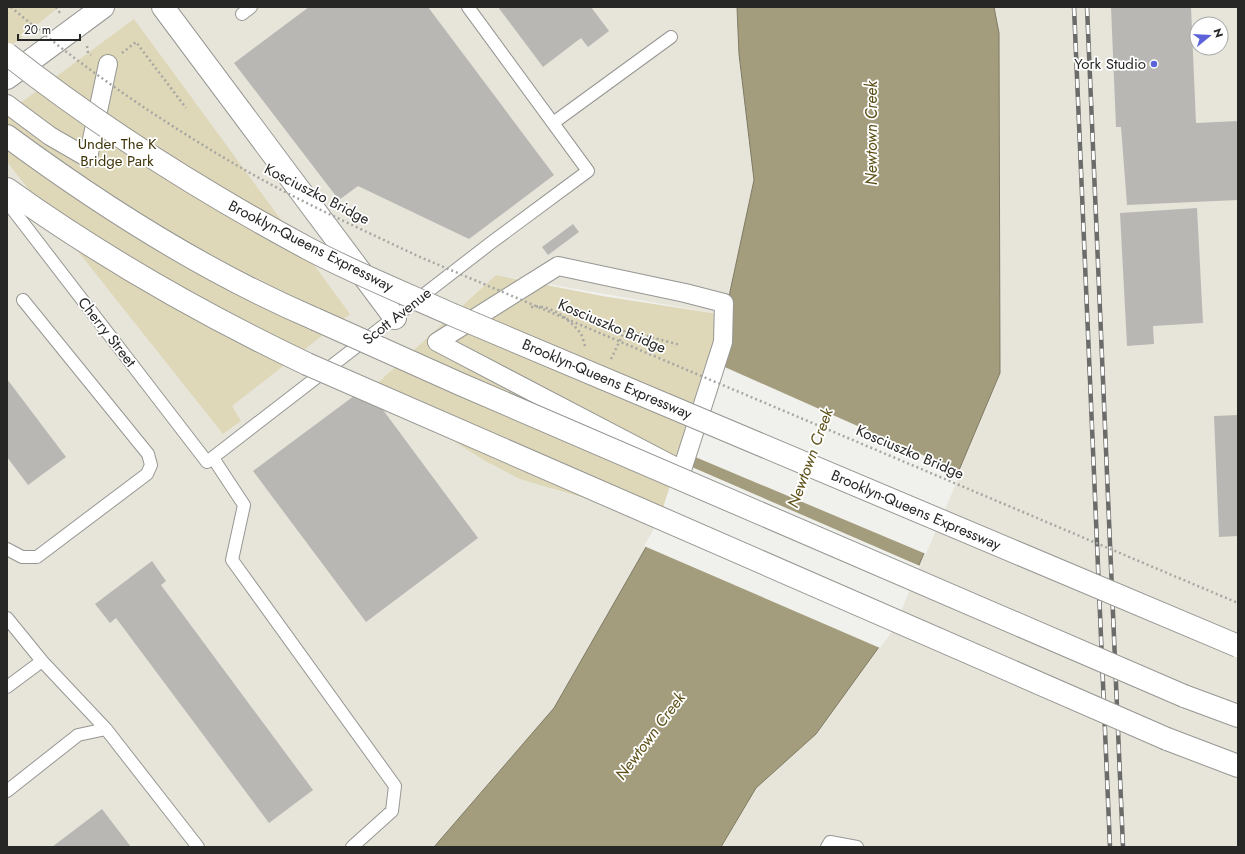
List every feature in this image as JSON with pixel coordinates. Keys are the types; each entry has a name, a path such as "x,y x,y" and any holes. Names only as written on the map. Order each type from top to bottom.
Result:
{"main road":[{"path":"7,78 103,7"},
{"path":"163,7 395,318"},
{"name":"Brooklyn-Queens Expressway","path":"7,54 86,114 150,157 225,203 338,263 453,315 1238,646"},
{"path":"7,136 127,219 155,236 287,307 467,387 1118,668 1238,716"},
{"path":"7,189 95,250 130,271 229,326 307,364 1119,718 1238,766"}],"street":[{"path":"7,104 50,136 88,158 108,64"},
{"path":"558,266 685,293 724,303 723,342 682,470 437,342 558,266"}],"lane":[{"path":"468,7 553,123 671,37"},
{"name":"Scott Avenue","path":"210,460 588,171 553,123"},
{"name":"Cherry Street","path":"7,202 244,505 232,560 395,786 392,811 352,847"},
{"path":"7,549 22,557 37,557 147,474 151,465 148,454 23,300"},
{"path":"7,618 42,660 106,729 198,847"},
{"path":"7,687 42,660"},
{"path":"7,790 78,736 106,729"},
{"path":"827,847 830,842 857,847"}],"path":[{"name":"Kosciuszko Bridge","path":"11,7 70,54 185,134 240,167 348,223 420,256 1238,603"},
{"path":"84,42 88,53 108,64 136,42 186,108"},
{"path":"530,308 537,306 562,315 581,334 588,353"}],"shaded area":[{"path":"59,7 737,7 739,54 754,180 725,315 496,275 372,388 555,490 661,521 554,708 434,847 7,847 7,48"},
{"path":"994,7 1238,7 1238,847 720,847 756,788 816,733 902,603 1000,373 999,33"}],"green space":[{"path":"7,7 59,7 7,49"},
{"name":"Under The K Bridge Park","path":"134,19 350,314 232,406 241,421 223,434 7,162 7,113"},
{"path":"496,275 602,296 725,315 661,521 520,479 485,461 372,388"}],"water":[{"name":"Newtown Creek","path":"737,7 994,7 999,33 1000,373 892,629 816,734 756,788 721,847 434,847 554,708 661,521 725,315 754,180 739,54"}],"pier":[{"path":"709,360 961,472 926,554 681,451"},
{"path":"678,461 920,566 893,630 880,648 644,546 659,520"}],"building":[{"path":"309,7 428,7 554,175 469,239 358,186 339,200 234,63"},
{"path":"498,7 591,7 609,31 588,47 581,38 543,67"},
{"name":"York Studio","path":"1111,7 1191,7 1191,16 1189,16 1189,56 1193,56 1196,123 1238,121 1238,200 1127,205 1121,127 1116,127"},
{"path":"1197,208 1203,323 1153,326 1154,344 1127,346 1120,213"},
{"path":"573,224 579,232 548,255 542,247"},
{"path":"7,379 66,457 28,485 7,457"},
{"path":"366,387 478,538 366,622 253,471"},
{"path":"1238,415 1238,536 1219,537 1214,416"},
{"path":"152,561 166,581 161,585 313,790 269,823 116,618 110,623 95,604"},
{"path":"102,809 131,847 52,847"}],"railway":[{"path":"1074,7 1110,847"},
{"path":"1087,7 1123,847"}],"place":[{"name":"York Studio","path":"1154,64"}]}
